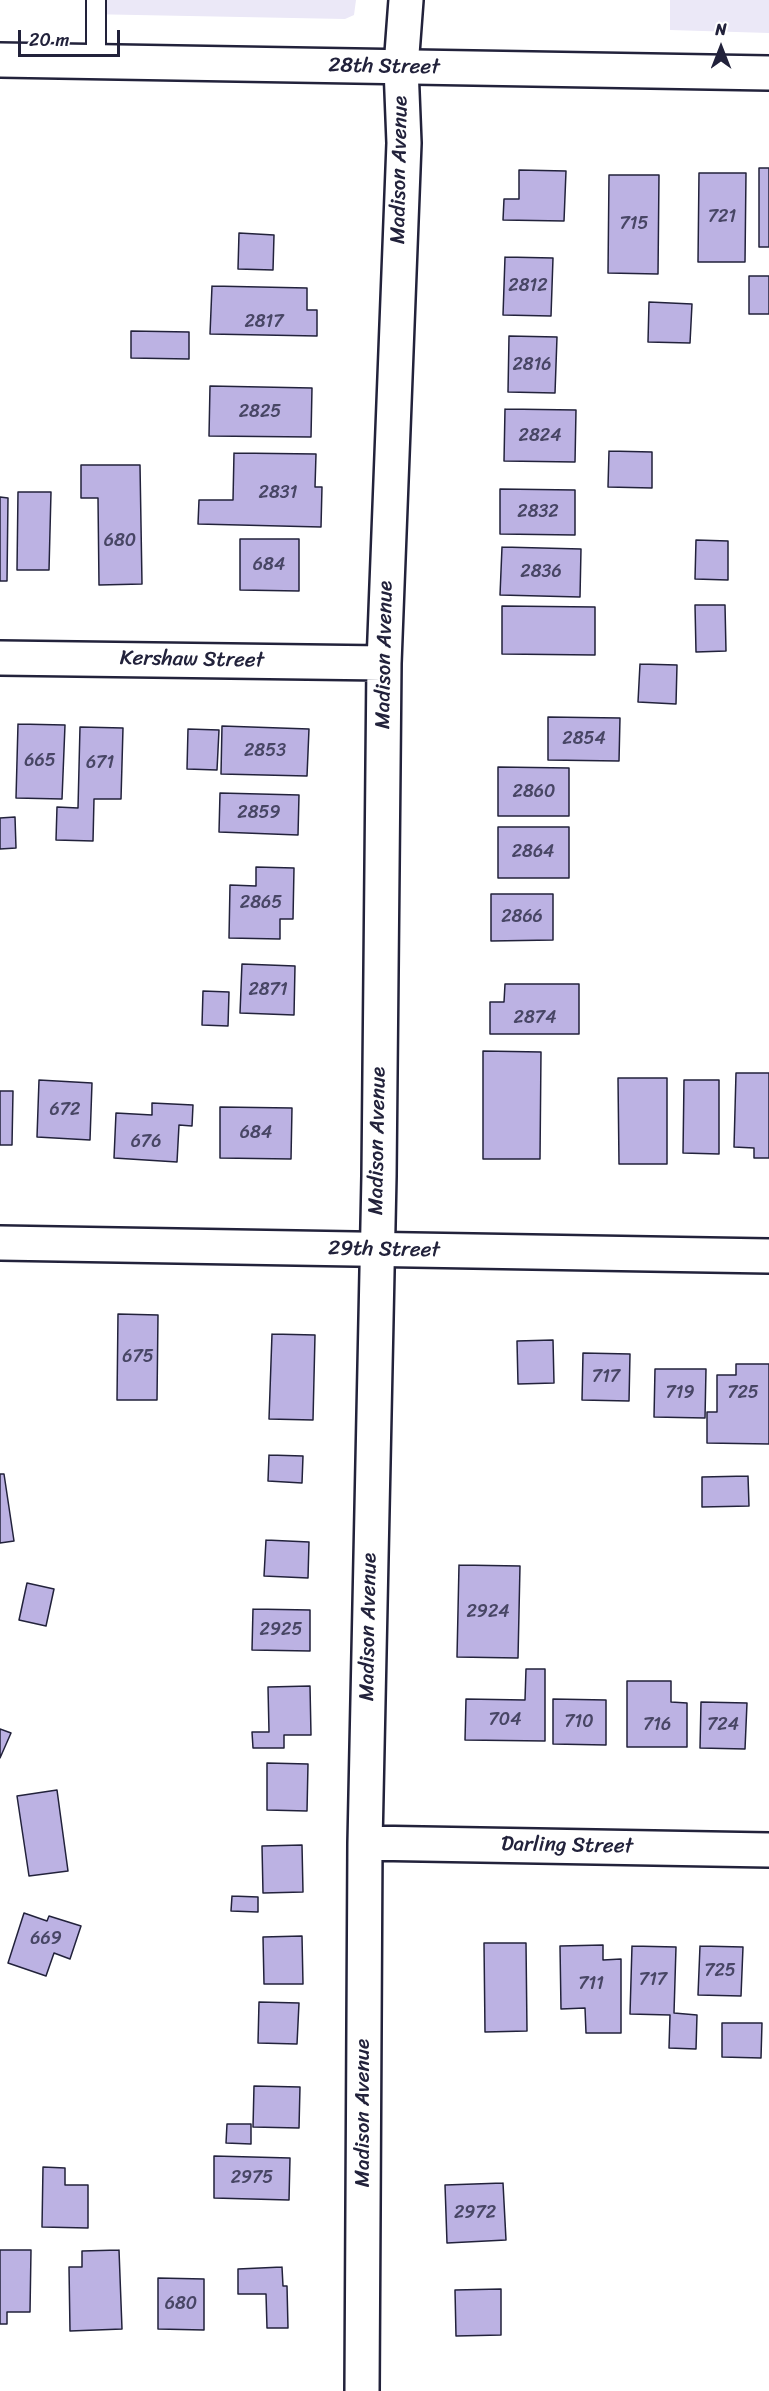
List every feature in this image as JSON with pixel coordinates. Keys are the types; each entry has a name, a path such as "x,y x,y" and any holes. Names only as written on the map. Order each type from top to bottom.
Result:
{"street":[{"name":"Madison Avenue","path":"362,2391 365,1843 384,663 404,143 401,67 406,0"},
{"name":"28th Street","path":"0,60 769,73"},
{"name":"Kershaw Street","path":"0,658 384,663"},
{"name":"29th Street","path":"0,1243 769,1256"},
{"name":"Darling Street","path":"365,1843 769,1850"}],"lane":[{"path":"96,0 96,62"}],"shaded area":[{"path":"85,0 356,0 354,15 345,19 85,14"},
{"path":"670,0 769,0 769,33 670,30"}],"building":[{"path":"759,168 769,168 769,247 759,247"},
{"path":"519,170 566,171 564,221 503,220 504,199 519,199"},
{"path":"699,173 746,173 745,262 698,262"},
{"path":"609,175 659,175 658,274 608,273"},
{"path":"239,233 274,235 273,270 238,269"},
{"path":"505,257 553,258 551,316 503,315"},
{"path":"749,276 769,276 769,314 749,314"},
{"path":"212,286 307,288 307,310 317,310 317,336 210,334"},
{"path":"649,302 692,304 690,343 648,342"},
{"path":"131,331 189,332 189,359 131,358"},
{"path":"509,336 557,337 555,393 508,392"},
{"path":"210,386 312,388 311,437 209,436"},
{"path":"505,409 576,410 575,462 504,461"},
{"path":"609,451 652,452 652,488 608,487"},
{"path":"234,453 316,454 315,487 322,487 321,527 198,524 199,500 233,500"},
{"path":"81,465 140,465 142,584 99,585 98,498 81,498"},
{"path":"500,489 575,490 575,535 500,534"},
{"path":"18,492 51,492 49,570 17,570"},
{"path":"0,497 8,498 7,581 0,581"},
{"path":"240,539 299,539 299,591 240,590"},
{"path":"696,540 728,541 728,580 695,579"},
{"path":"502,547 581,549 580,597 500,595"},
{"path":"695,605 725,605 726,651 696,652"},
{"path":"502,606 595,607 595,655 502,654"},
{"path":"640,664 677,665 676,704 638,702"},
{"path":"548,717 620,718 619,761 548,760"},
{"path":"18,724 65,725 62,799 16,798"},
{"path":"222,726 309,729 307,776 221,774"},
{"path":"80,727 123,728 121,799 94,799 93,841 56,840 57,807 78,808"},
{"path":"188,729 219,730 217,770 187,769"},
{"path":"498,767 569,768 569,816 498,816"},
{"path":"220,793 299,795 298,835 219,832"},
{"path":"15,817 16,848 0,849 0,818"},
{"path":"498,827 569,827 569,878 498,878"},
{"path":"256,867 294,868 293,919 280,919 280,939 229,938 230,885 256,886"},
{"path":"491,894 553,894 553,940 491,941"},
{"path":"242,964 295,966 294,1015 240,1013"},
{"path":"505,984 579,984 579,1034 490,1034 490,1002 504,1002"},
{"path":"203,991 229,992 228,1026 202,1025"},
{"path":"483,1051 541,1052 540,1159 483,1159"},
{"path":"736,1073 769,1073 769,1158 754,1158 754,1148 734,1147"},
{"path":"618,1078 667,1078 667,1164 619,1164"},
{"path":"39,1080 92,1083 90,1140 37,1137"},
{"path":"684,1080 719,1080 719,1154 683,1153"},
{"path":"0,1091 13,1091 12,1145 0,1145"},
{"path":"152,1103 193,1105 192,1126 179,1125 177,1162 114,1158 116,1113 152,1115"},
{"path":"220,1107 292,1108 291,1159 220,1158"},
{"path":"118,1314 158,1315 157,1400 117,1400"},
{"path":"272,1334 315,1335 313,1420 269,1419"},
{"path":"553,1340 554,1383 518,1384 517,1341"},
{"path":"583,1353 630,1354 629,1401 582,1400"},
{"path":"736,1364 769,1364 769,1444 707,1443 707,1412 717,1412 717,1375 736,1375"},
{"path":"655,1369 706,1369 705,1418 654,1417"},
{"path":"269,1455 303,1456 302,1483 268,1481"},
{"path":"0,1474 4,1474 14,1541 0,1543"},
{"path":"748,1476 749,1506 702,1507 702,1477"},
{"path":"266,1540 309,1542 308,1578 264,1576"},
{"path":"459,1565 520,1566 518,1658 457,1657"},
{"path":"27,1583 54,1589 46,1626 19,1620"},
{"path":"253,1609 310,1610 310,1651 252,1650"},
{"path":"526,1669 545,1669 545,1741 465,1740 466,1699 525,1700"},
{"path":"627,1681 671,1681 671,1702 687,1703 687,1747 627,1747"},
{"path":"310,1686 311,1735 284,1735 284,1748 253,1748 252,1732 269,1732 268,1687"},
{"path":"553,1699 606,1700 606,1745 553,1744"},
{"path":"701,1702 747,1703 745,1749 700,1748"},
{"path":"0,1729 11,1733 0,1758"},
{"path":"267,1763 308,1764 307,1811 267,1810"},
{"path":"57,1790 68,1871 29,1876 17,1796"},
{"path":"302,1845 303,1892 263,1893 262,1846"},
{"path":"232,1896 258,1897 258,1912 231,1911"},
{"path":"24,1913 47,1921 49,1916 81,1926 70,1959 54,1953 46,1976 8,1963"},
{"path":"302,1936 303,1984 264,1984 263,1937"},
{"path":"484,1943 526,1943 527,2031 485,2032"},
{"path":"603,1945 603,1960 621,1959 621,2033 586,2033 585,2008 561,2009 560,1946"},
{"path":"632,1946 676,1947 674,2013 697,2015 696,2049 669,2048 670,2015 630,2014"},
{"path":"700,1946 743,1947 741,1996 698,1995"},
{"path":"259,2002 299,2003 297,2044 258,2043"},
{"path":"722,2023 762,2023 761,2058 722,2057"},
{"path":"254,2086 300,2087 299,2128 253,2127"},
{"path":"227,2124 251,2124 251,2144 226,2143"},
{"path":"214,2156 290,2158 289,2200 214,2198"},
{"path":"43,2167 65,2168 65,2185 88,2185 88,2228 42,2227"},
{"path":"503,2183 506,2240 447,2243 445,2185"},
{"path":"0,2250 31,2250 30,2312 7,2312 7,2324 0,2324"},
{"path":"119,2250 122,2329 70,2331 69,2267 82,2267 82,2251"},
{"path":"282,2267 283,2286 287,2286 288,2328 267,2328 266,2294 238,2294 238,2269"},
{"path":"158,2278 204,2279 204,2330 158,2329"},
{"path":"501,2289 501,2335 456,2336 455,2290"}]}
